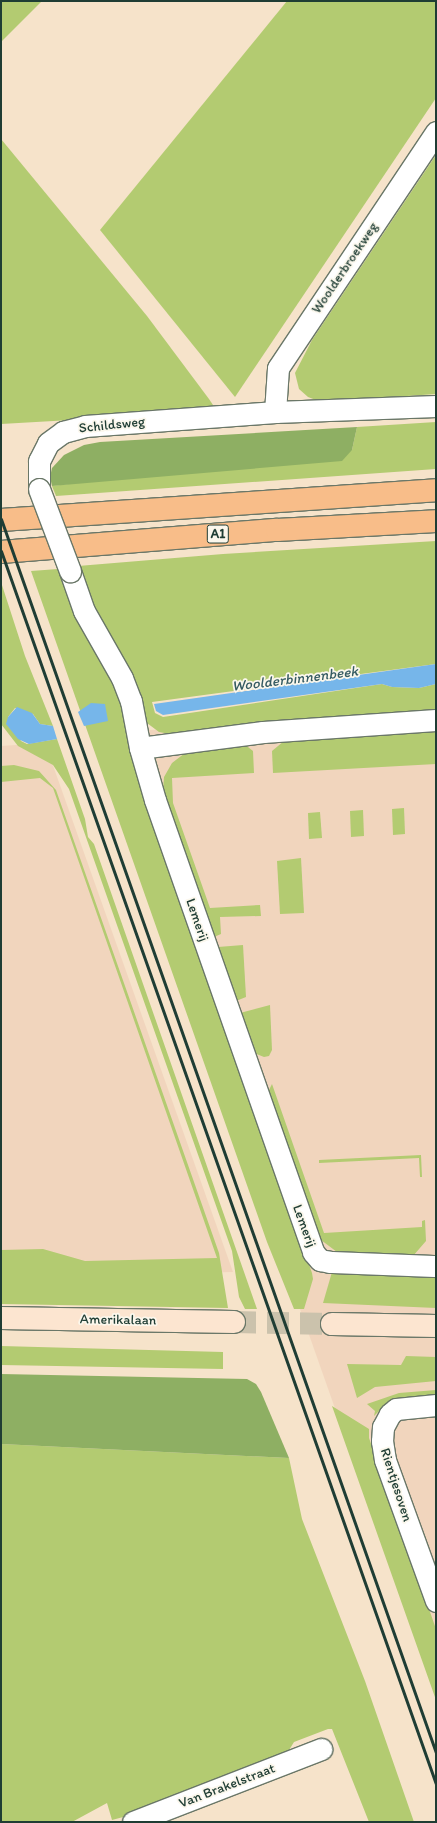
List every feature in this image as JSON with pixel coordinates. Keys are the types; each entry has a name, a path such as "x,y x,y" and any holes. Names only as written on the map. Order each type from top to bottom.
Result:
{"highway":[{"name":"A1","path":"1,520 436,490"},
{"name":"A1","path":"1,552 277,530 436,521"}],"main road":[{"name":"Amerikalaan","path":"1,1318 234,1322"},
{"path":"332,1324 436,1326"}],"street":[{"name":"Woolderbroekweg","path":"275,412 278,368 436,132"},
{"name":"Schildsweg","path":"140,748 131,701 122,678 84,612 39,489 39,461 42,451 48,443 63,432 85,426 275,412 436,406"},
{"path":"140,748 263,732 436,720"},
{"name":"Lemerij","path":"140,748 155,800 313,1252 320,1260 330,1262 436,1266"},
{"name":"Rientjesoven","path":"436,1405 396,1409 390,1414 383,1427 382,1441 386,1460 436,1601"},
{"name":"Van Brakelstraat","path":"133,1822 162,1817 321,1749"}],"shaded area":[{"path":"436,714 436,1695 97,733"},
{"path":"45,743 233,1272 1,1277 1,746"}],"green space":[{"path":"1,1 42,1 1,42"},
{"path":"287,1 436,1 436,98 235,397 100,230"},
{"path":"1,139 147,316 213,405 211,412 1,424"},
{"path":"436,155 436,394 321,402 308,397 299,389 295,373 312,340"},
{"path":"436,422 436,469 56,496 52,486 352,450 357,427"},
{"path":"357,427 352,450 342,461 52,486 50,477 52,468 64,455 84,445 100,442"},
{"path":"436,541 436,664 152,702 155,713 163,717 382,684 392,687 419,688 436,684 436,712 170,734 159,732 147,723 95,612 78,566 223,554"},
{"path":"58,569 111,675 125,717 132,760 312,1273 313,1279 304,1309 294,1309 267,1242 31,571"},
{"path":"1,582 25,656 53,726 40,724 33,714 15,708 8,717 21,741 27,744 57,739 85,819 88,837 94,844 257,1309 245,1309 239,1297 232,1251 69,789 53,765 18,746 1,724"},
{"path":"436,732 436,764 273,773 272,751 284,741"},
{"path":"243,743 253,751 254,773 172,778 173,803 210,908 260,905 261,916 220,917 221,934 214,937 166,802 163,790 164,777 172,763 185,753"},
{"path":"14,765 39,771 56,790 219,1253 228,1308 1,1304 1,1250 43,1249 85,1261 217,1258 53,788 40,778 1,782 1,766"},
{"path":"404,808 405,834 393,835 392,809"},
{"path":"363,810 364,836 351,837 350,811"},
{"path":"320,812 322,838 309,839 308,813"},
{"path":"301,858 304,913 280,914 277,861"},
{"path":"243,945 246,997 236,1001 218,947"},
{"path":"270,1005 272,1050 269,1056 264,1057 254,1053 240,1013"},
{"path":"272,1084 324,1233 422,1227 422,1221 425,1220 426,1241 413,1256 337,1252 321,1240 268,1092"},
{"path":"421,1155 422,1177 420,1177 419,1158 319,1163 319,1160"},
{"path":"332,1272 436,1273 436,1308 323,1303"},
{"path":"1,1346 223,1352 223,1369 1,1365"},
{"path":"406,1356 436,1357 436,1381 375,1387 357,1398 347,1364 401,1365"},
{"path":"1,1374 247,1379 256,1384 261,1392 289,1458 1,1444"},
{"path":"436,1390 436,1396 386,1404 374,1416 375,1411 367,1404 399,1393"},
{"path":"332,1406 369,1429 369,1438 436,1629 436,1700"},
{"path":"1,1444 289,1458 302,1519 365,1681 414,1822 369,1822 332,1729 328,1729 294,1742 286,1755 157,1808 112,1820 107,1803 72,1822 1,1822"}],"water":[{"path":"436,664 436,684 419,688 392,687 382,684 163,715 156,711 154,704"},
{"path":"91,703 105,704 108,721 84,726 78,712"},
{"path":"17,707 32,713 40,724 53,726 57,739 29,744 18,739 6,724 8,717"}],"tunnel":[{"path":"234,1322 332,1324"}],"railway":[{"path":"1,519 436,1753"},
{"path":"1,551 436,1784"}],"water label":[{"name":"Woolderbinnenbeek","path":"295,679"}]}
